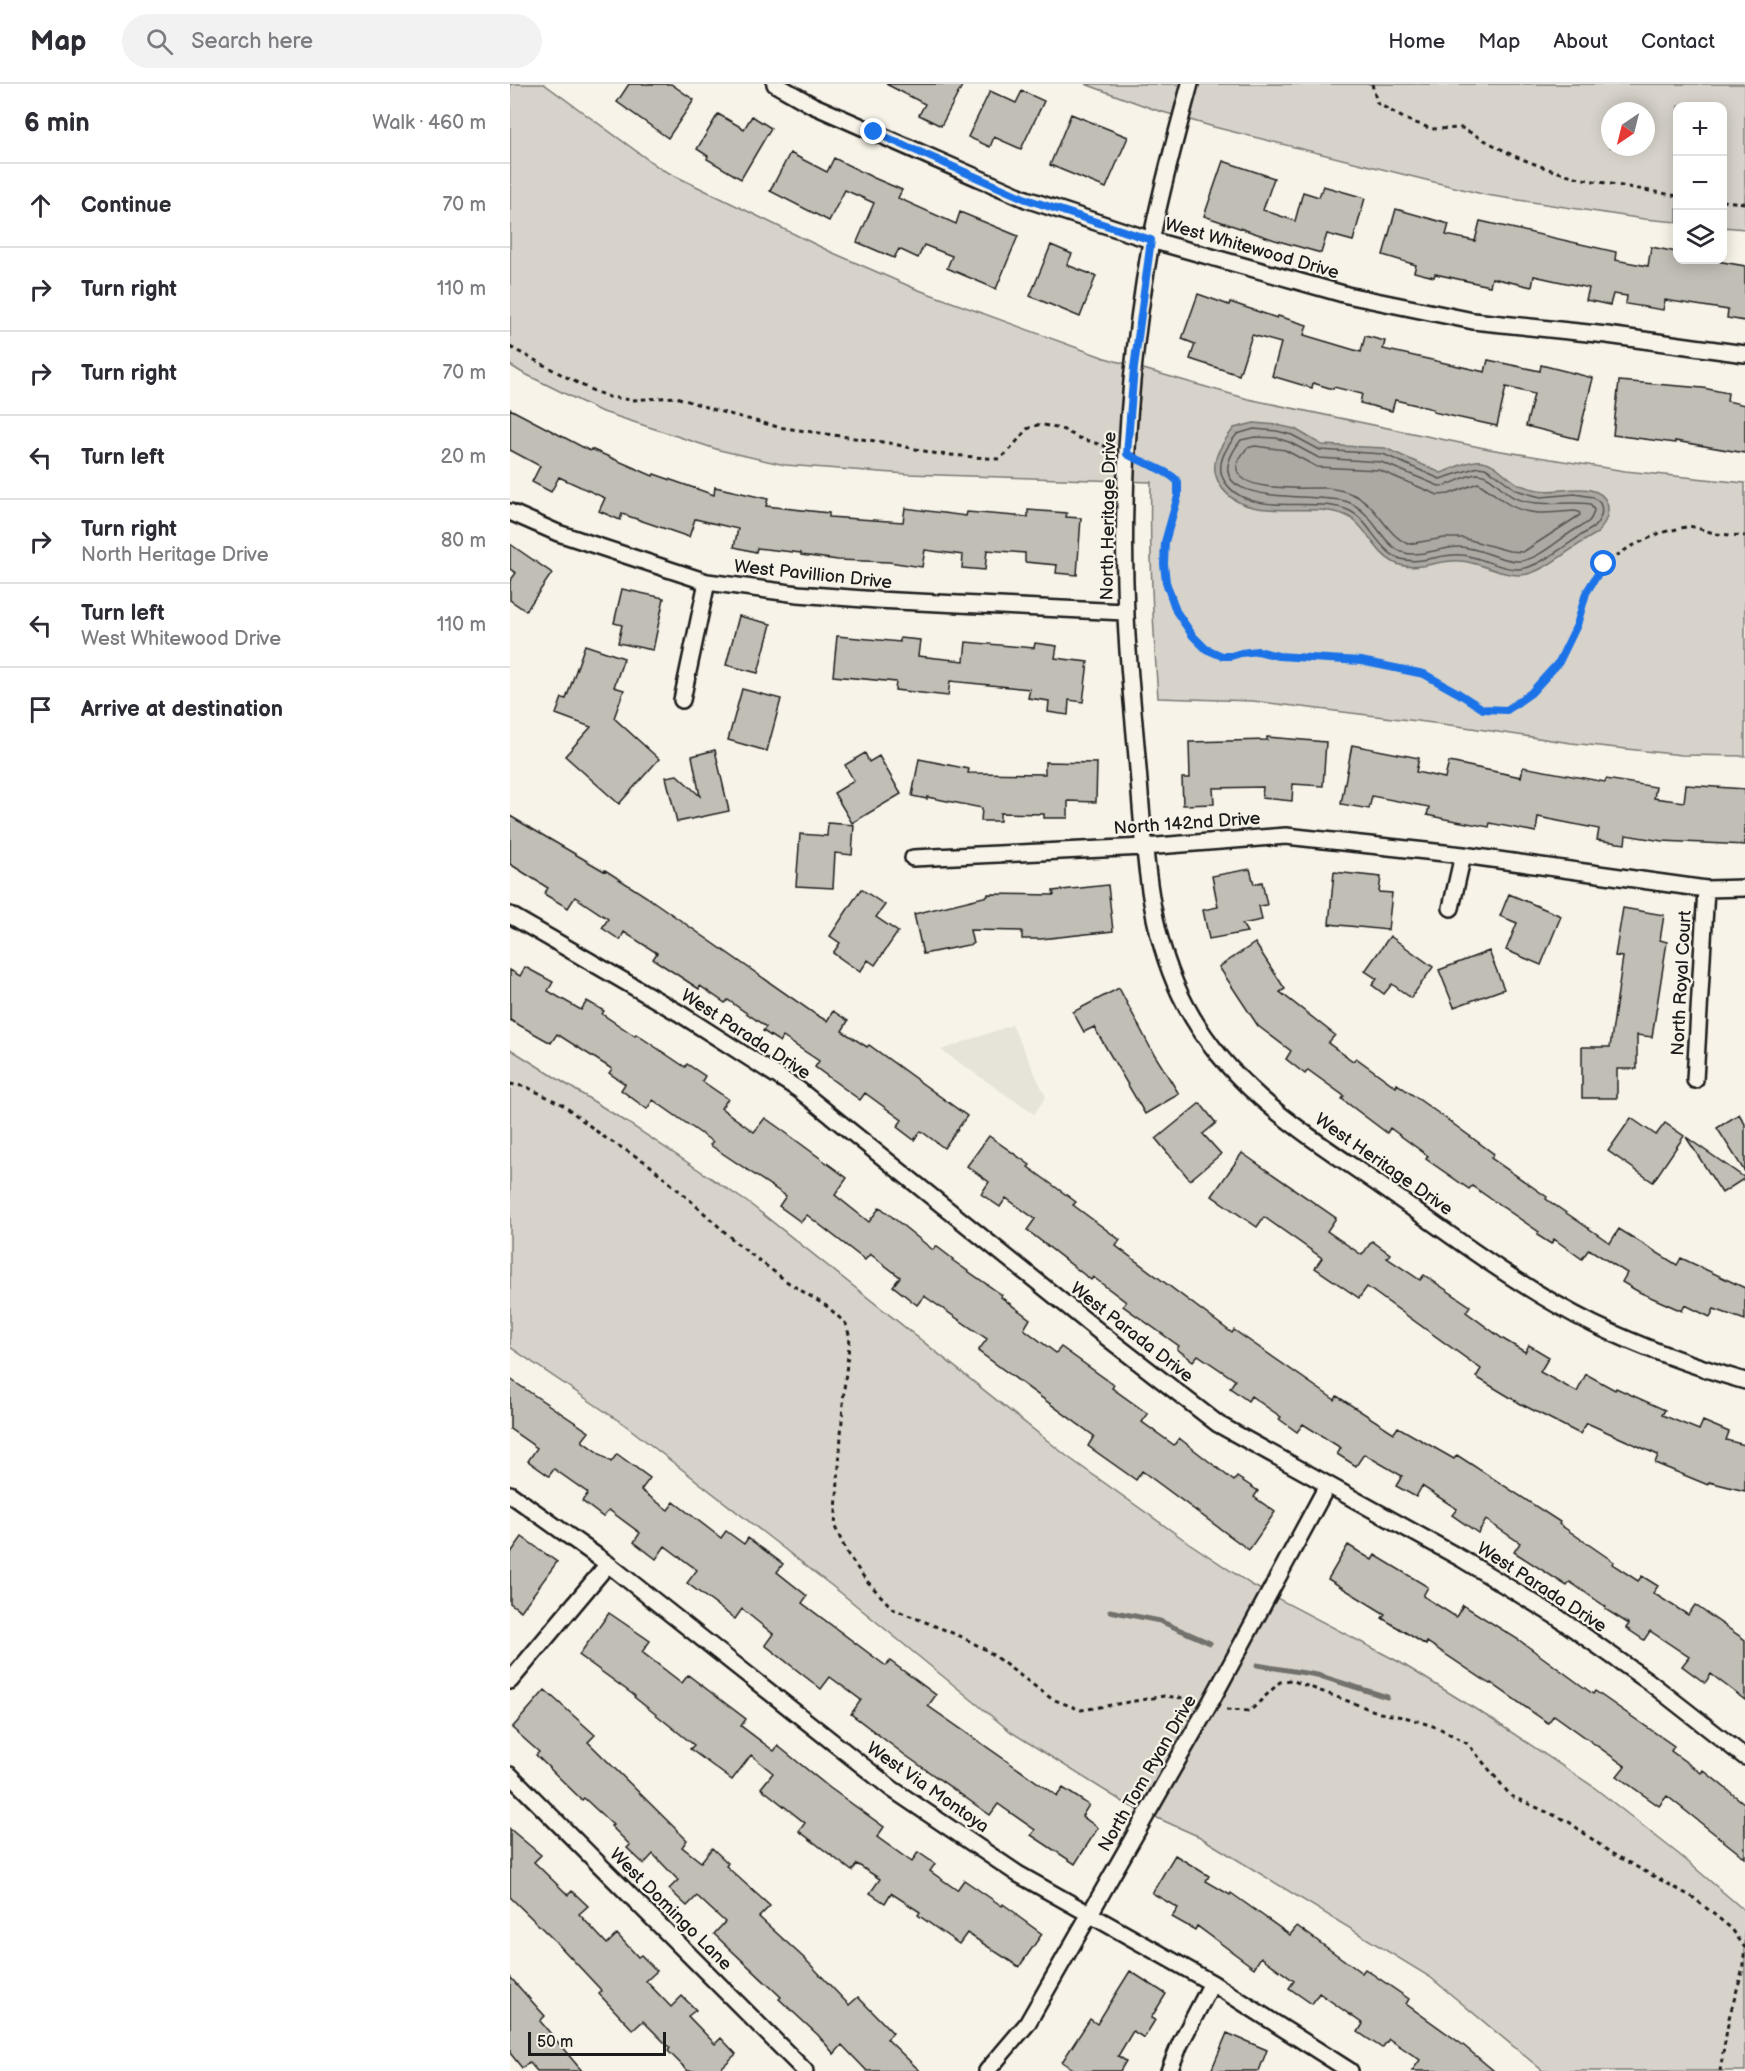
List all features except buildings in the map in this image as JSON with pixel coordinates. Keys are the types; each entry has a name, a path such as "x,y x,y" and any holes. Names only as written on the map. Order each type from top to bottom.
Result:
{"street":[{"name":"West Whitewood Drive","path":"775,84 812,105 1026,199 1151,240 1347,295 1473,321 1607,335 1745,354"},
{"name":"North Heritage Drive","path":"1144,847 1125,612 1124,545 1127,454 1134,368 1151,240 1190,84"},
{"name":"West Pavillion Drive","path":"510,512 558,533 706,582 798,594 877,600 1125,612"},
{"path":"682,700 706,582"},
{"name":"North 142nd Drive","path":"913,858 1144,847 1286,836 1463,855 1706,889 1745,888"},
{"name":"West Heritage Drive","path":"1144,847 1157,935 1173,981 1203,1034 1222,1061 1247,1088 1298,1128 1539,1294 1594,1324 1649,1348 1709,1371 1745,1381"},
{"path":"1451,908 1463,855"},
{"name":"North Royal Court","path":"1695,1080 1706,889"},
{"name":"West Parada Drive","path":"510,915 679,1013 798,1089 1003,1256 1218,1424 1462,1559 1557,1617 1648,1681 1745,1757"},
{"name":"North Tom Ryan Drive","path":"987,2071 1027,2024 1209,1705 1327,1486"},
{"name":"West Via Montoya","path":"510,1494 608,1564 892,1789 1018,1874 1212,1983 1350,2071"},
{"path":"510,1681 608,1564"},
{"name":"West Domingo Lane","path":"510,1775 805,2071"},
{"path":"1169,2071 1180,2044 1212,1983"}],"path":[{"path":"1372,84 1377,103 1405,119 1432,129 1462,128 1514,156 1548,170 1583,179 1673,195"},
{"path":"1727,201 1745,203"},
{"path":"510,347 589,389 609,397 632,400 676,397 778,427 889,443 938,454 998,459 1004,456 1027,429 1040,424 1064,430 1079,438 1127,454 1146,465 1168,473 1178,482 1178,496 1165,542 1166,582 1176,611 1193,636 1206,649 1222,656 1258,651 1278,656 1361,661 1424,674 1483,709 1507,710 1531,693 1559,662 1577,625 1586,593 1604,564 1630,547 1660,533 1690,526 1717,534 1745,536"},
{"path":"510,1084 527,1087 563,1105 604,1137 647,1163 740,1246 828,1307 846,1324 850,1338 844,1389 835,1527 848,1555 866,1580 893,1610 960,1636 986,1650 1052,1699 1081,1710 1164,1696 1187,1697 1227,1710 1250,1712 1280,1682 1291,1680 1380,1713 1408,1718 1439,1728 1468,1744 1511,1796 1569,1822 1611,1852 1694,1898 1732,1929 1745,1948 1742,1972 1720,2071"}],"shaded area":[{"path":"510,84 544,84 661,169 831,252 916,289 1105,358 1248,399 1489,449 1625,471 1745,483 1745,756 1682,755 1571,743 1458,726 1253,701 1158,698 1152,590 1151,482 907,474 785,465 719,450 600,411 521,372 510,365"},
{"path":"1085,84 1745,84 1745,229 1727,227 1727,102 1673,102 1673,222 1486,195 1214,127 1156,110"},
{"path":"1012,1025 1046,1097 1034,1114 941,1050"},
{"path":"510,1049 625,1121 750,1204 1068,1457 1186,1541 1252,1585 1401,1663 1493,1720 1591,1785 1681,1856 1745,1911 1745,2071 1543,2071 1430,1977 1200,1837 1128,1805 1011,1732 841,1593 625,1425 510,1347"}],"water":[{"path":"1254,423 1295,429 1322,445 1385,448 1441,473 1467,463 1483,461 1520,485 1531,489 1595,491 1602,495 1607,503 1605,523 1598,533 1540,569 1522,575 1460,561 1409,567 1401,565 1386,557 1359,525 1345,515 1331,511 1261,509 1245,505 1231,497 1216,477 1217,455 1234,428"}],"waterway":[{"path":"1110,1611 1160,1621 1210,1643"},
{"path":"1257,1665 1317,1675 1387,1697"}],"route":[{"path":"874,132 1026,199 1151,240 1134,368 1127,454 1146,465 1168,473 1178,482 1178,496 1165,542 1166,582 1171,601 1184,624 1206,649 1214,654 1231,656 1258,651 1278,656 1361,661 1424,674 1483,709 1507,710 1531,693 1559,662 1577,625 1586,593 1604,564"}]}
